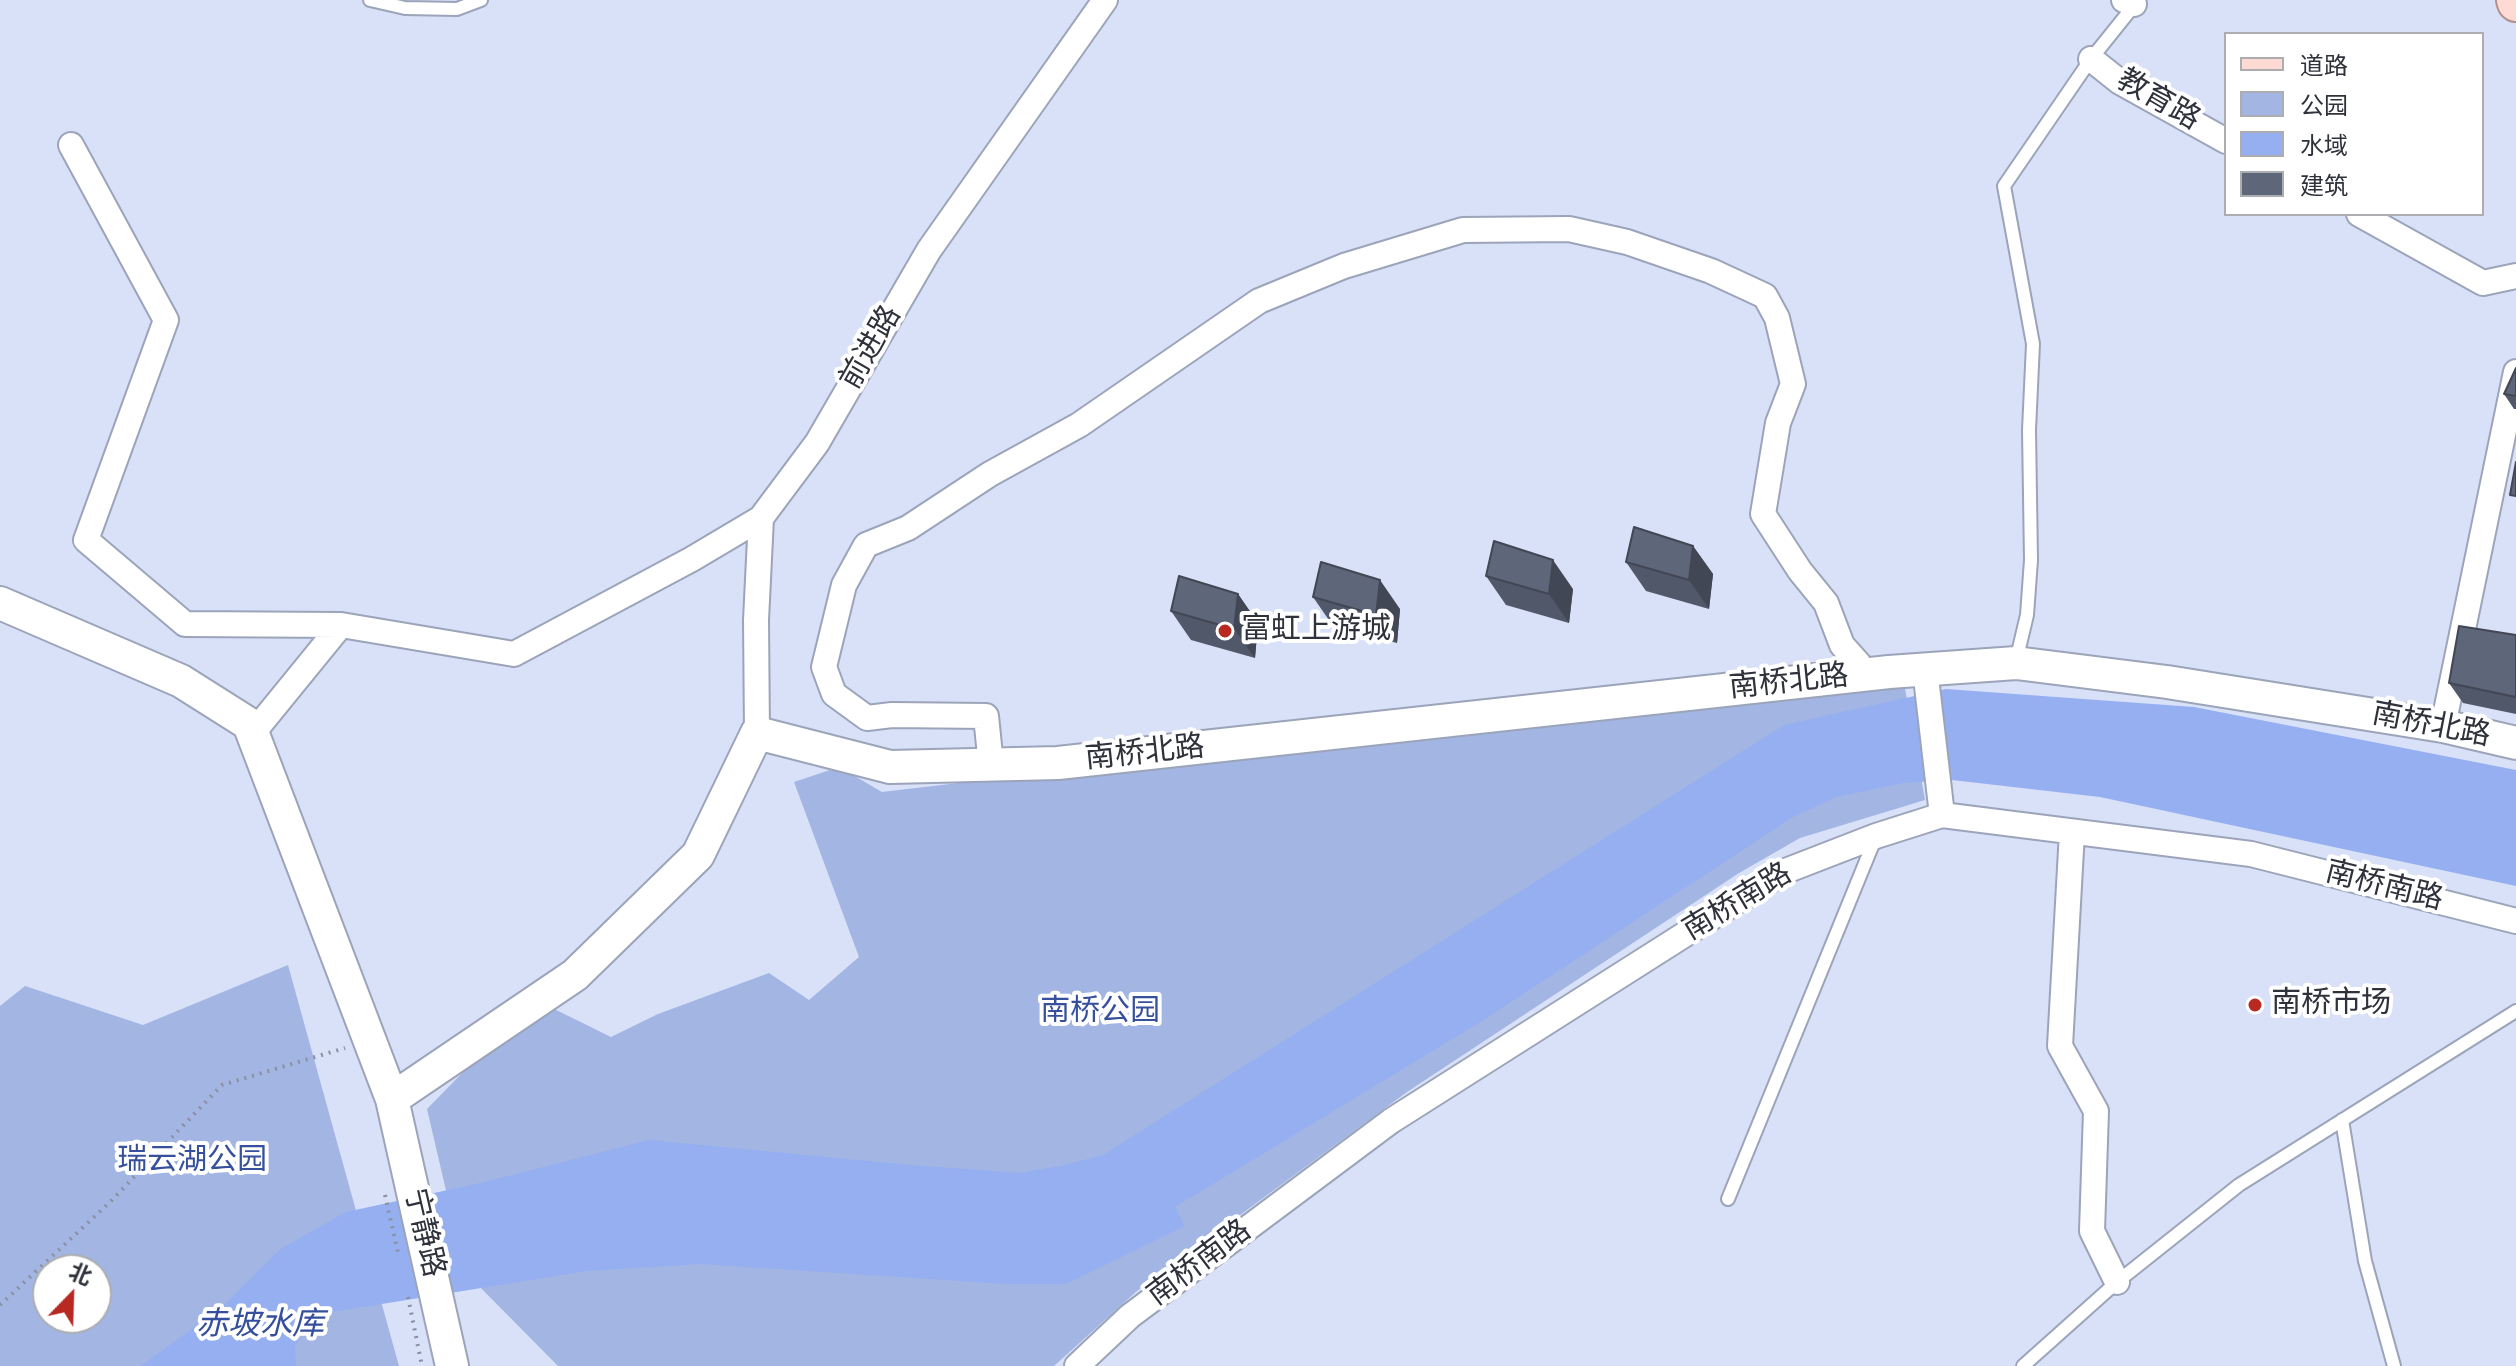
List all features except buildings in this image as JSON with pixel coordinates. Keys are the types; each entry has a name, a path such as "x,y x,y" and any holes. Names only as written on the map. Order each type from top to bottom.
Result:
{"street":[{"name":"前进路","path":"761,518 817,443 929,250 1105,0"},
{"name":"教育路","path":"2091,59 2120,82 2224,140"},
{"path":"71,145 166,320 86,540 185,624 341,625 514,654 692,559 761,518"},
{"path":"2363,216 2483,283 2516,276"},
{"path":"991,765 986,716 892,715 867,718 834,694 824,667 844,585 866,545 908,528 990,474 1079,425 1259,301 1344,266 1463,230 1569,229 1627,242 1711,271 1765,296 1777,318 1793,384 1778,423 1763,514 1800,571 1826,603 1842,645 1874,668"},
{"path":"2443,726 2469,634 2516,372"},
{"path":"392,1099 575,975 698,855 757,733 756,620 761,518"},
{"path":"0,603 181,681 249,724 253,733 341,625"},
{"name":"南桥北路","path":"757,733 890,767 1058,763 1874,668 1925,669 2016,663 2167,682 2443,726 2516,743"},
{"path":"1925,669 1942,815"},
{"name":"宁静路","path":"253,733 392,1099 404,1215 419,1282 452,1366"},
{"name":"南桥南路","path":"1077,1366 1130,1316 1391,1121 1783,872 1876,836 1942,815 2251,854 2516,921"},
{"path":"2072,832 2060,1046 2096,1111 2092,1231 2117,1282"}],"lane":[{"path":"370,0 405,8 457,9 481,0"},
{"path":"2016,663 2027,615 2031,560 2029,430 2033,344 2004,186 2132,1"},
{"path":"1728,1199 1876,836"},
{"path":"2023,1366 2037,1361 2117,1282 2239,1185 2516,1011"},
{"path":"2342,1120 2365,1261 2394,1366"}],"path":[{"path":"0,1305 110,1202 222,1085 356,1044"},
{"path":"383,1184 404,1215 402,1270"},
{"path":"419,1282 422,1366"}],"green space":[{"name":"南桥公园","path":"1902,672 1925,800 1800,838 1739,873 1407,1092 1137,1291 1054,1366 558,1366 465,1272 427,1109 471,1064 542,1003 611,1037 658,1014 769,973 809,1000 859,957 794,782 839,767 882,792"},
{"name":"瑞云湖公园","path":"288,965 399,1366 0,1366 0,1006 25,986 143,1025"}],"water":[{"name":"赤坡水库","path":"1946,689 2194,707 2516,770 2516,886 2100,797 1952,780 1903,783 1836,797 1793,817 1482,1021 1175,1207 1185,1226 1066,1284 1006,1284 701,1264 587,1271 307,1316 295,1348 296,1366 141,1366 223,1306 282,1248 346,1212 485,1182 649,1140 1020,1173 1103,1155 1784,725"}],"place":[{"name":"富虹上游城","path":"1225,631"},
{"name":"南桥市场","path":"2255,1005"}]}
